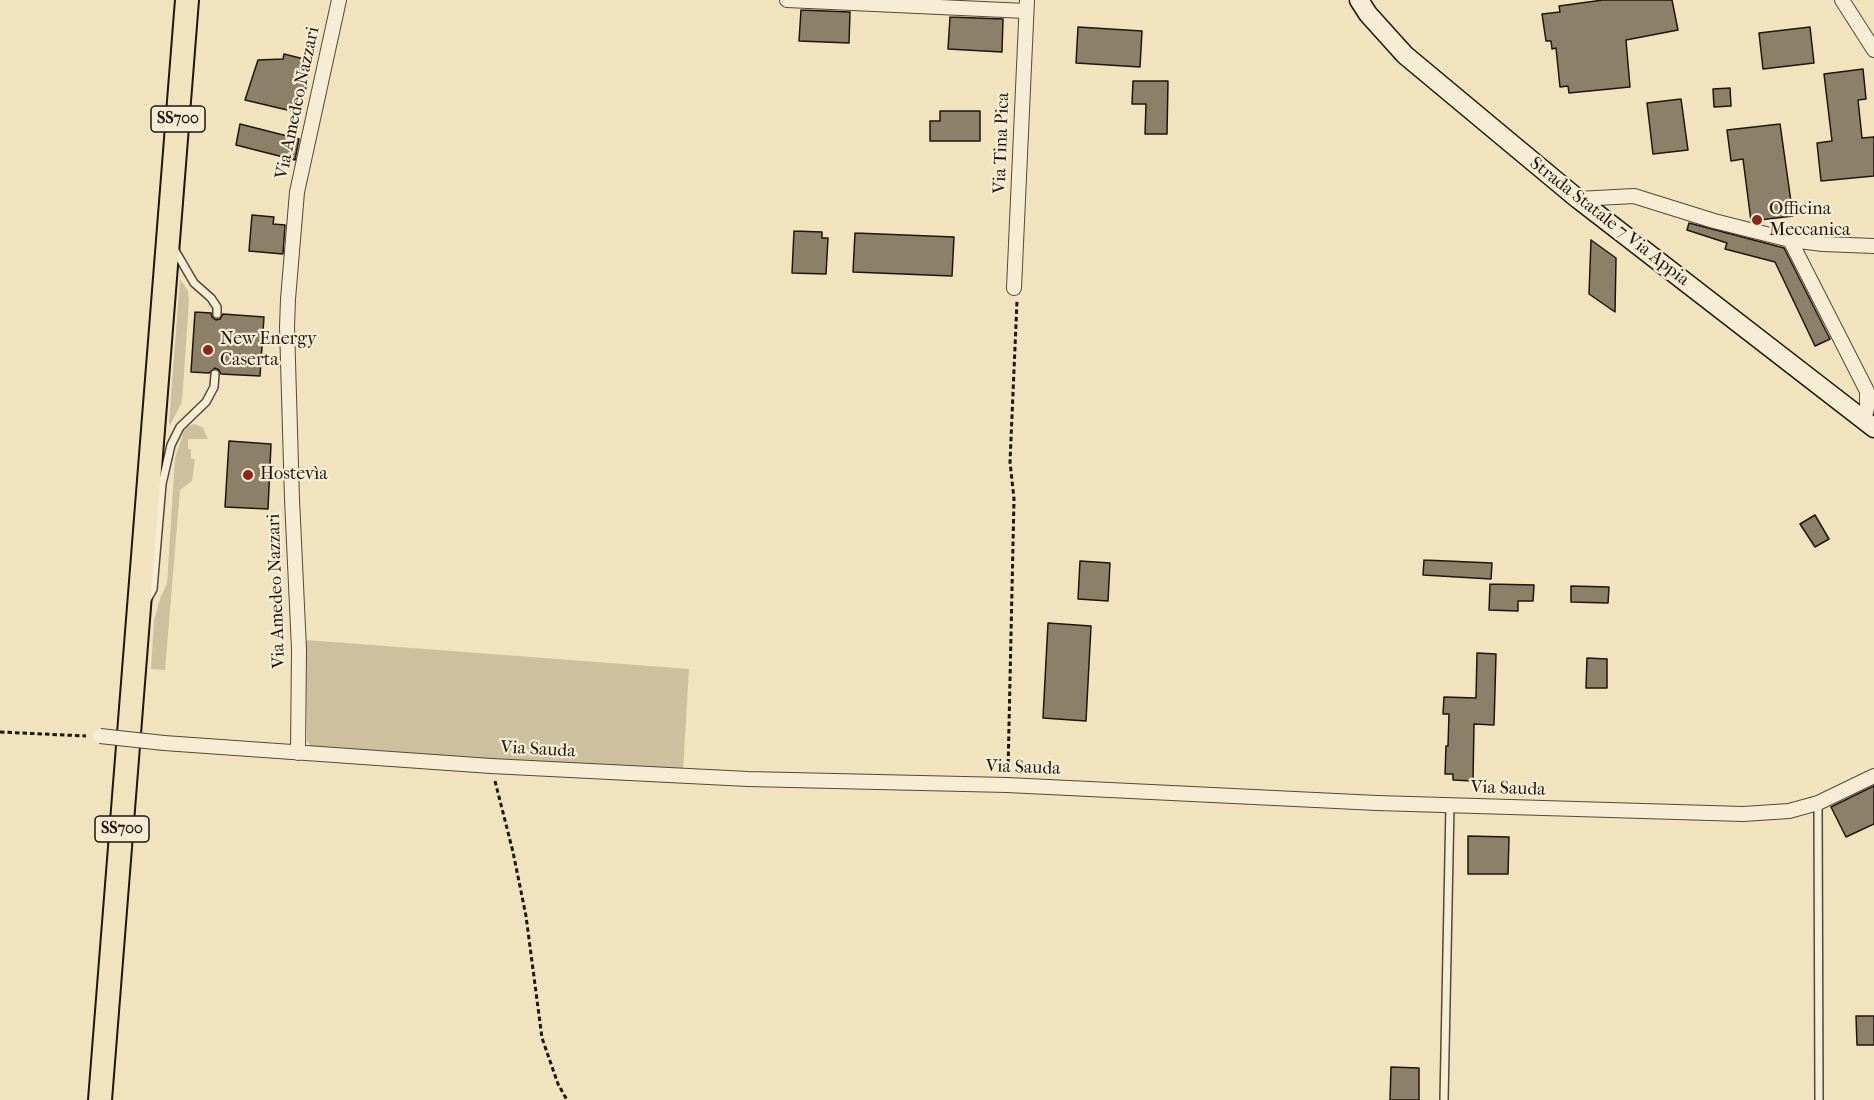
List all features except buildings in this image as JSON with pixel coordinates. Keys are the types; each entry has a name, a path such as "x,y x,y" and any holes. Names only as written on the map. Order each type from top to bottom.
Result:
{"highway":[{"name":"SS700","path":"100,1100 187,0"}],"main road":[{"name":"Strada Statale 7 Via Appia","path":"1359,0 1368,14 1405,55 1578,198 1869,424"}],"street":[{"name":"Via Amedeo Nazzari","path":"298,753 299,649 286,327 297,192 339,0"},
{"path":"787,0 1026,6"},
{"path":"1842,0 1874,50"},
{"name":"Via Tina Pica","path":"1014,288 1026,6"},
{"path":"1578,198 1634,196 1714,221 1790,240 1874,246"},
{"path":"1790,240 1867,391 1869,424"},
{"name":"Via Sauda","path":"100,736 164,743 491,766 748,779 1007,785 1450,806 1743,814 1789,811 1818,804 1874,776"}],"lane":[{"path":"168,238 194,283 211,298 218,314"},
{"path":"138,617 153,589 162,484 171,445 180,427 206,402 214,387 214,374"},
{"path":"1818,804 1820,1100"},
{"path":"1444,1100 1450,806"},
{"path":"93,1075 105,1041"}],"path":[{"path":"1007,785 1014,498 1010,462 1018,303 1014,288"},
{"path":"0,732 100,736"},
{"path":"491,766 513,852 526,916 542,1038 558,1084 567,1100"}],"shaded area":[{"path":"180,279 188,291 189,300 182,402 170,425 169,422"},
{"path":"195,424 203,428 208,439 188,439 191,459 195,459 192,481 180,490 165,670 151,669 154,620 167,584 175,458 184,431 188,426"},
{"path":"306,640 689,669 683,771 312,748 307,741"}],"place":[{"name":"Officina Meccanica","path":"1757,220"},
{"name":"New Energy Caserta","path":"208,350"},
{"name":"Hostevìa","path":"248,475"}]}
